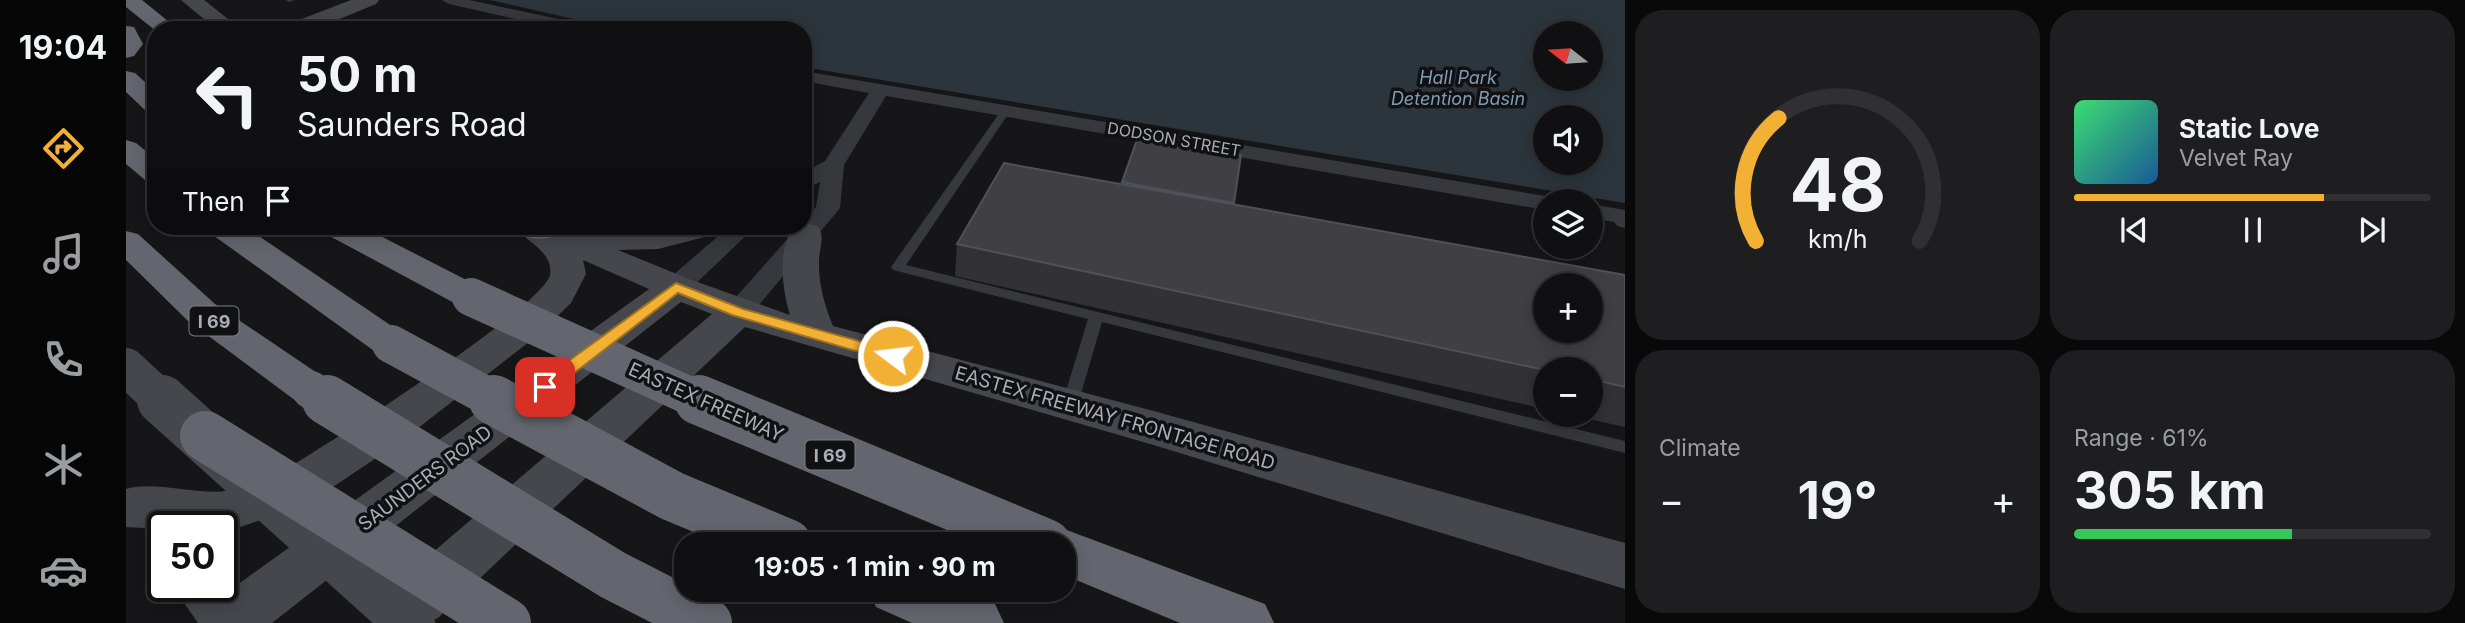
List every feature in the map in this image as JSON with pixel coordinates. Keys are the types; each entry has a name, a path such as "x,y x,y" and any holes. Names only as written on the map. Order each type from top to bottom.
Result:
{"highway":[{"path":"130,0 156,21"},
{"path":"126,32 132,44 126,51"},
{"path":"126,78 147,98"},
{"path":"126,149 147,166"},
{"path":"235,235 391,344 672,496 758,532"},
{"name":"EASTEX FREEWAY","path":"353,235 471,297 748,422 1017,532"},
{"name":"I 69","path":"126,242 201,312 311,390 613,575 707,623"},
{"path":"205,436 506,623"},
{"path":"1076,556 1245,623"},
{"path":"925,602 975,623"}],"main road":[{"path":"191,0 219,21"},
{"path":"316,21 369,0"},
{"path":"140,517 229,511 292,489 384,430 524,326 558,295 568,274 564,256 545,235"},
{"name":"EASTEX FREEWAY FRONTAGE ROAD","path":"551,235 737,312 1070,404 1625,566"},
{"path":"600,235 658,239 673,235"},
{"path":"806,235 800,257 800,279 804,301 817,336"},
{"name":"SAUNDERS ROAD","path":"224,613 304,569 676,287"},
{"path":"126,367 411,618 737,312"}],"street":[{"path":"449,0 545,21"},
{"name":"DODSON STREET","path":"812,77 1533,201"},
{"path":"812,226 828,208 833,165 881,88"},
{"path":"812,178 833,165"},
{"path":"1603,214 1624,219"},
{"name":"SAUNDERS ROAD","path":"676,287 734,235"},
{"path":"737,312 804,235"}],"lane":[{"path":"1006,110 898,267 1625,447"},
{"path":"1070,404 1096,317"}],"water":[{"name":"Hall Park Detention Basin","path":"490,0 1625,0 1625,203 1603,199 1603,189 1540,189 812,68 812,21 582,21"}],"building":[{"path":"1138,137 1241,155 1234,203 1122,182"},
{"path":"1004,163 1625,275 1625,387 1603,382 1603,357 1533,357 1533,367 957,244"}],"route":[{"path":"545,387 676,287 737,312 893,356"}]}
